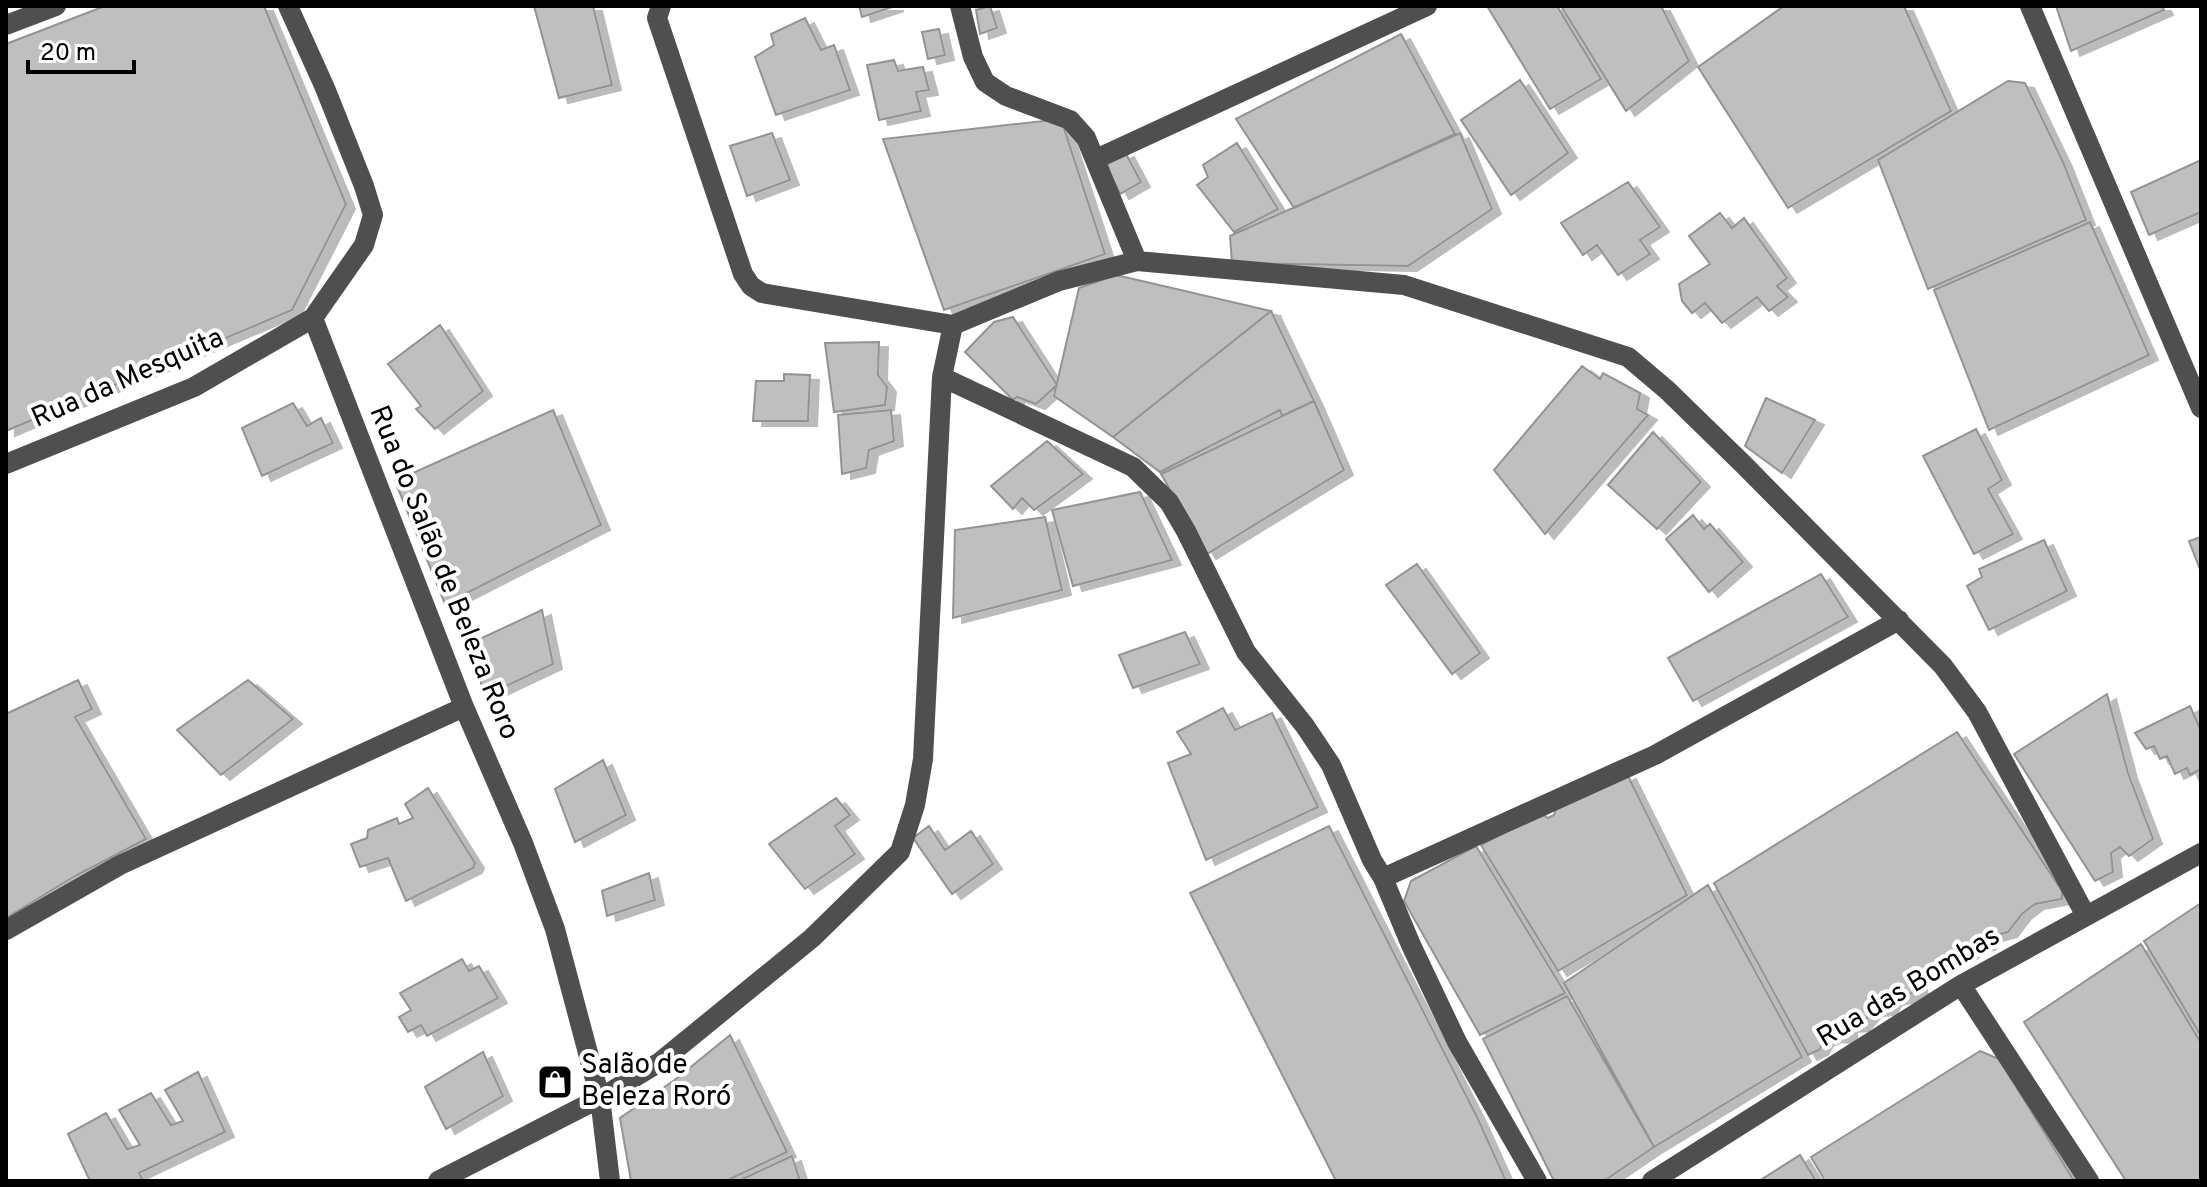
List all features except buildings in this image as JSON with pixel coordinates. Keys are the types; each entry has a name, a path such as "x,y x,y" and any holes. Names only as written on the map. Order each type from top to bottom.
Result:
{"street":[{"path":"6,25 56,6"},
{"path":"288,6 325,88 373,215 364,245 313,318"},
{"path":"661,6 657,18 743,274 751,286 762,293 953,325 1059,281 1137,261 1404,285 1628,357 1733,454 1943,666 1977,712 2086,916"},
{"path":"960,6 973,57 985,82 1006,96 1070,120 1086,138 1137,261"},
{"path":"1096,159 1427,6"},
{"path":"2030,6 2201,408"},
{"name":"Rua da Mesquita","path":"6,464 194,387 313,318"},
{"name":"Rua do Salão de Beleza Roro","path":"313,318 464,707 523,843 555,929 600,1098 610,1181"},
{"path":"438,1181 600,1098 660,1062 812,938 900,852 915,805 923,759 942,377 953,325"},
{"path":"942,377 1133,467 1169,502 1246,652 1305,726 1331,765 1457,1042 1537,1181"},
{"path":"1383,878 1655,755 1899,620"},
{"path":"6,930 120,865 464,707"},
{"name":"Rua das Bombas","path":"1652,1181 1961,985 2201,853"},
{"path":"1961,985 2089,1181"}],"place":[{"name":"Salão de Beleza Roró","path":"555,1082"}]}
